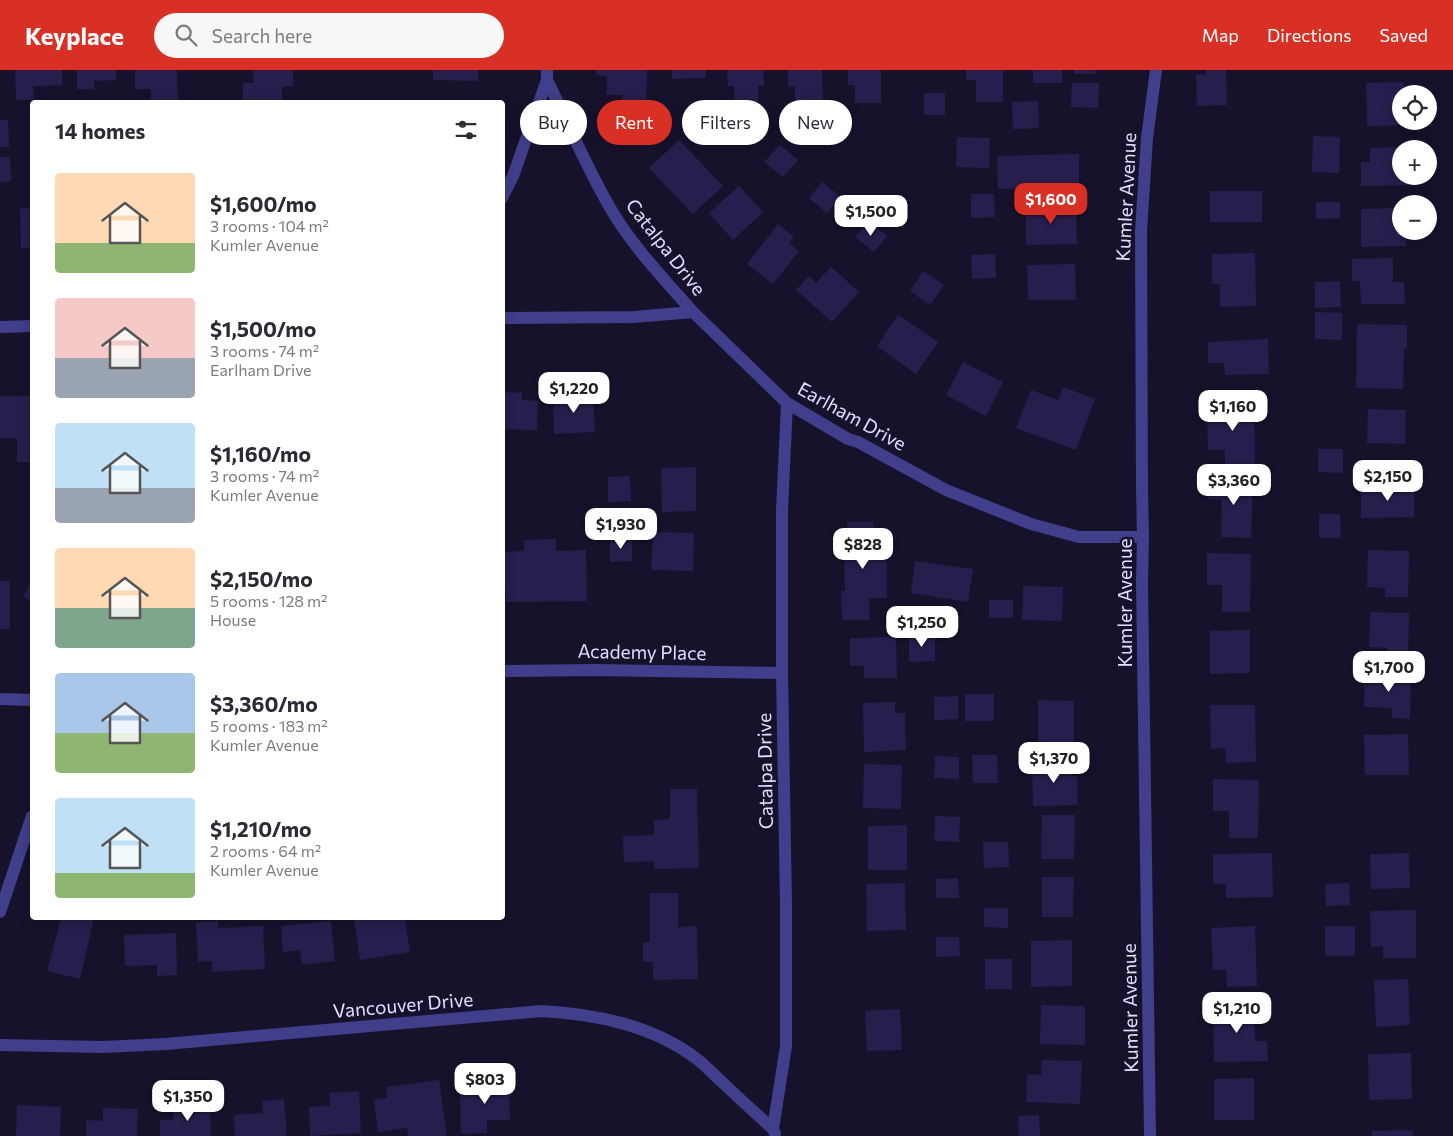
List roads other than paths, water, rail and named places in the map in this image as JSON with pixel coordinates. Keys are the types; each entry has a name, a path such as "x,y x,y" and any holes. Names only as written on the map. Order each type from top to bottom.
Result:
{"street":[{"name":"Kumler Avenue","path":"1150,1136 1142,583 1141,231 1147,138 1156,70"},
{"path":"505,192 513,176 547,75"},
{"name":"Catalpa Drive","path":"547,75 597,184 613,212 639,249 693,312"},
{"name":"Earlham Drive","path":"693,312 787,403 848,439 858,442 946,490 1030,524 1079,537 1143,537"},
{"path":"505,318 634,317 693,312"},
{"path":"0,327 30,326"},
{"name":"Catalpa Drive","path":"774,1133 786,1046 782,510 787,403"},
{"name":"Academy Place","path":"505,671 594,670 782,674"},
{"path":"0,699 30,700"},
{"path":"0,912 30,822"},
{"name":"Vancouver Drive","path":"0,1045 103,1047 166,1044 541,1011 576,1013 619,1022 660,1038 679,1048 698,1060 774,1133"}]}
